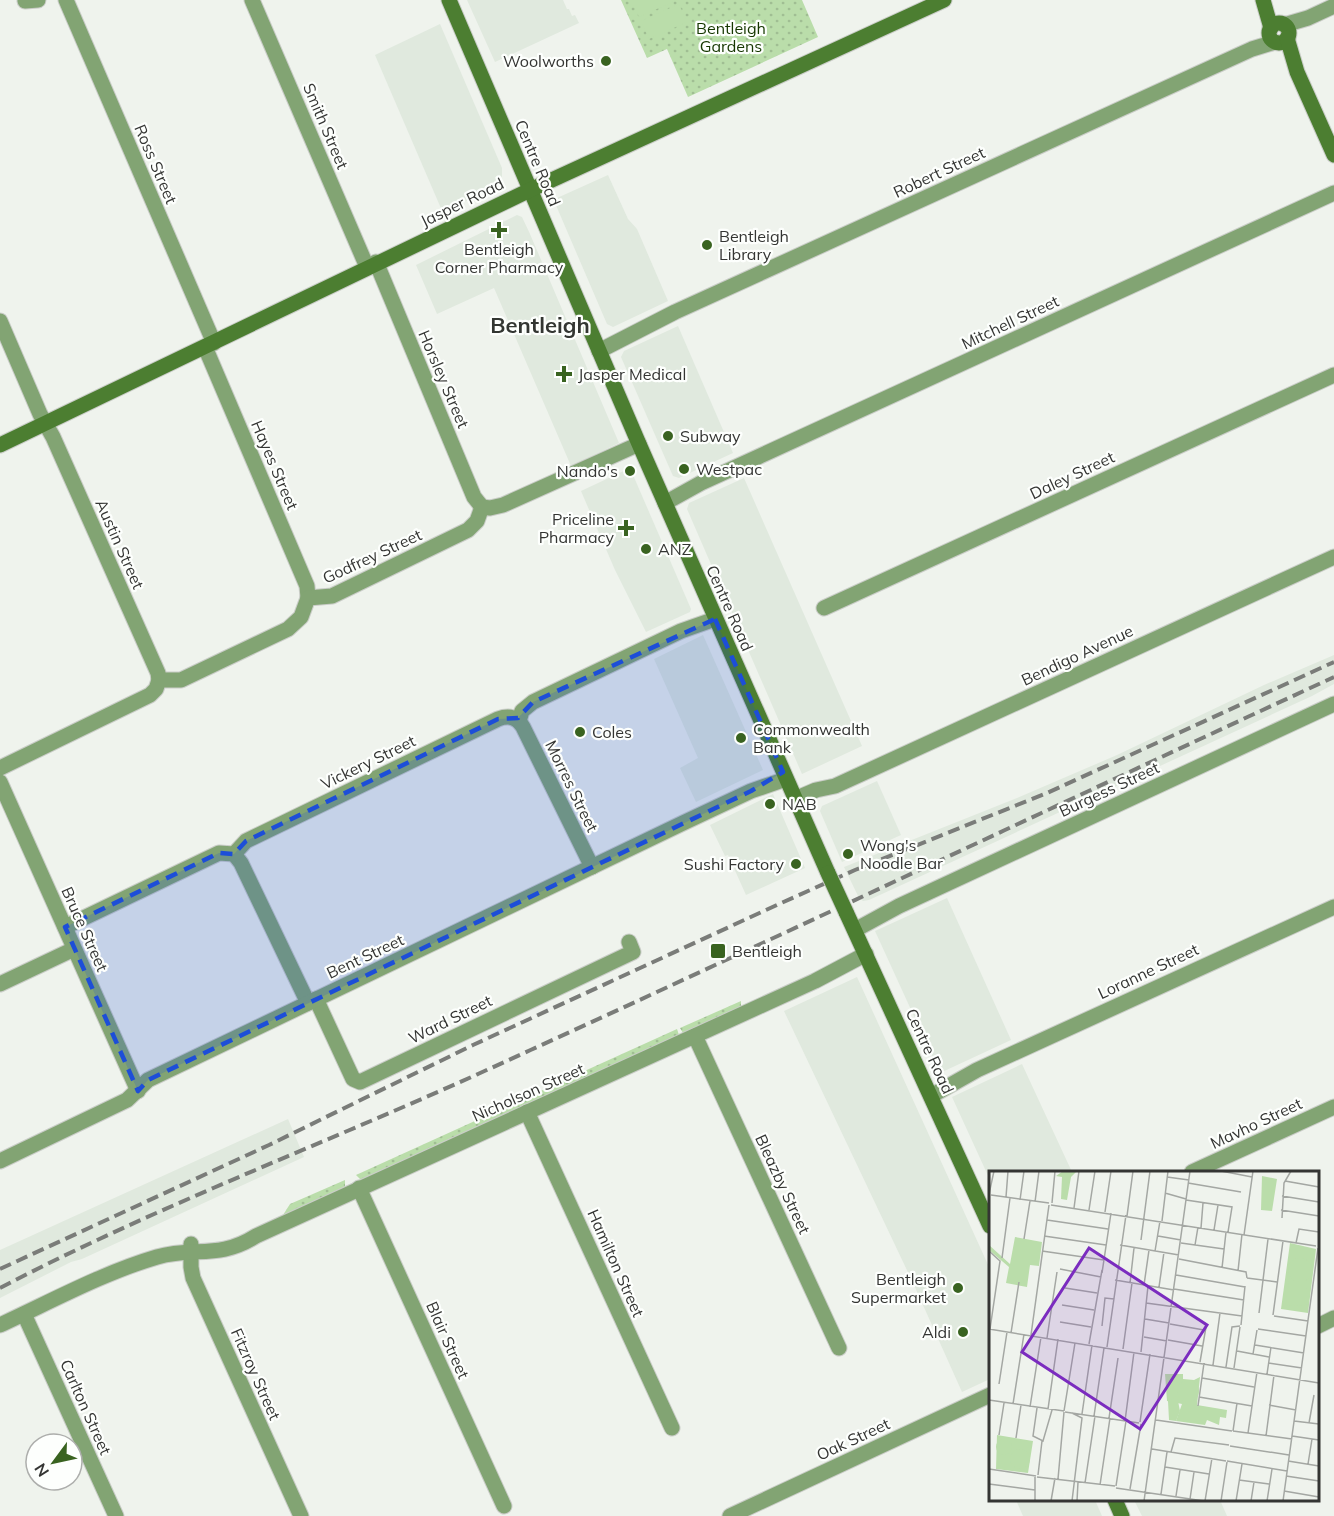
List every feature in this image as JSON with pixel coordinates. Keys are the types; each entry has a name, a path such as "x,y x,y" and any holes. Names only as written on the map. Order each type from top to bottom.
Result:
{"main road":[{"name":"Centre Road","path":"449,0 663,500 784,775 989,1224"},
{"name":"Jasper Road","path":"0,445 210,345 371,264 944,0"},
{"path":"1264,0 1334,155"},
{"path":"1115,1501 1122,1516"}],"street":[{"name":"Ross Street","path":"66,0 210,345"},
{"name":"Smith Street","path":"252,0 371,264"},
{"name":"Robert Street","path":"598,348 622,341 642,328 1251,49 1334,6"},
{"name":"Mitchell Street","path":"663,500 1334,193"},
{"name":"Horsley Street","path":"371,264 474,497 482,507"},
{"name":"Austin Street","path":"0,321 158,673 159,680"},
{"name":"Hayes Street","path":"210,345 307,586 308,598"},
{"name":"Daley Street","path":"824,608 1334,375"},
{"path":"482,507 503,505 639,444"},
{"name":"Godfrey Street","path":"159,680 181,680 288,629 302,616 308,598 332,596 468,530 476,524 482,507"},
{"name":"Bendigo Avenue","path":"797,803 819,797 835,786 1334,557"},
{"path":"519,721 522,711 533,702 714,615"},
{"path":"0,768 146,697 156,689 159,680"},
{"name":"Burgess Street","path":"851,922 899,906 1334,704"},
{"name":"Vickery Street","path":"65,927 219,853 234,854 246,841 498,719 508,716 519,721"},
{"name":"Morres Street","path":"519,721 592,867"},
{"name":"Bent Street","path":"0,1161 127,1100 148,1080 751,791 770,778 784,775"},
{"name":"Bruce Street","path":"0,782 5,806 65,927 138,1091"},
{"name":"Ward Street","path":"234,854 241,863 353,1079 360,1082 633,952 629,942"},
{"name":"Loranne Street","path":"929,1092 1334,907"},
{"path":"0,984 74,949"},
{"name":"Nicholson Street","path":"0,1325 165,1247 191,1249 256,1236 867,958"},
{"name":"Bleazby Street","path":"695,1036 839,1348"},
{"name":"Mavho Street","path":"1196,1171 1334,1107"},
{"name":"Hamilton Street","path":"527,1112 672,1428"},
{"name":"Blair Street","path":"359,1188 504,1506"},
{"name":"Fitzroy Street","path":"191,1249 193,1278 301,1516"},
{"name":"Carlton Street","path":"24,1314 116,1516"},
{"path":"1319,1325 1334,1318"},
{"name":"Oak Street","path":"730,1516 989,1395"}],"highlighted area":[{"path":"715,619 783,772 751,791 148,1080 138,1091 65,927 219,853 234,854 246,841 498,719 518,718 533,702"}],"shaded area":[{"path":"467,0 563,0 567,9 572,16 575,15 579,23 495,62"},
{"path":"440,24 502,168 502,176 496,186 443,213 375,55"},
{"path":"608,175 628,219 637,229 668,301 613,327 607,324 555,203 557,198"},
{"path":"517,215 522,217 530,234 619,443 571,466 494,288 437,314 416,265"},
{"path":"678,326 733,453 679,478 673,476 621,357 624,351"},
{"path":"630,468 691,609 690,612 646,632 615,570 581,491"},
{"path":"744,478 862,746 802,774 687,509 689,503"},
{"path":"703,635 763,770 696,802 680,768 698,758 654,659"},
{"path":"1334,655 1334,684 1312,696 869,900 863,901 859,898 844,867 1017,798 1117,755 1264,685"},
{"path":"877,781 901,835 842,862 820,811 822,806"},
{"path":"773,794 805,868 746,895 728,855 725,856 710,825"},
{"path":"947,898 1011,1040 940,1073 875,931"},
{"path":"857,977 989,1267 989,1379 962,1392 914,1285 784,1011"},
{"path":"1022,1064 1072,1171 989,1171 989,1178 952,1097"},
{"path":"288,1119 304,1157 71,1262 0,1298 0,1250"},
{"path":"1016,1501 1095,1501 1102,1516 1023,1516"},
{"path":"1134,1501 1220,1501 1227,1516 1142,1516"}],"green space":[{"name":"Bentleigh Gardens","path":"621,0 802,0 818,37 688,97 667,49 647,58"},
{"path":"631,0 677,0 639,17"},
{"path":"679,4 687,22 649,39 641,21"},
{"path":"741,1001 741,1007 683,1033 680,1028"},
{"path":"677,1029 679,1035 361,1180 356,1175"},
{"path":"345,1180 345,1187 283,1215 290,1204"}],"railway":[{"path":"0,1269 269,1145 473,1045 779,904 855,870 1047,793 1334,662"},
{"path":"0,1288 177,1204 418,1101 585,1025 1334,677"}],"place":[{"name":"Woolworths","path":"606,61"},
{"name":"Bentleigh Corner Pharmacy","path":"499,230"},
{"name":"Bentleigh Library","path":"707,245"},
{"name":"Jasper Medical","path":"564,374"},
{"name":"Subway","path":"668,436"},
{"name":"Westpac","path":"684,469"},
{"name":"Nando's","path":"630,471"},
{"name":"Priceline Pharmacy","path":"626,528"},
{"name":"ANZ","path":"646,549"},
{"name":"Coles","path":"580,732"},
{"name":"Commonwealth Bank","path":"741,738"},
{"name":"NAB","path":"770,804"},
{"name":"Wong's Noodle Bar","path":"848,854"},
{"name":"Sushi Factory","path":"796,864"},
{"name":"Bentleigh","path":"718,951"},
{"name":"Bentleigh Supermarket","path":"958,1288"},
{"name":"Aldi","path":"963,1332"}],"district":[{"name":"Bentleigh","path":"540,325"}]}
